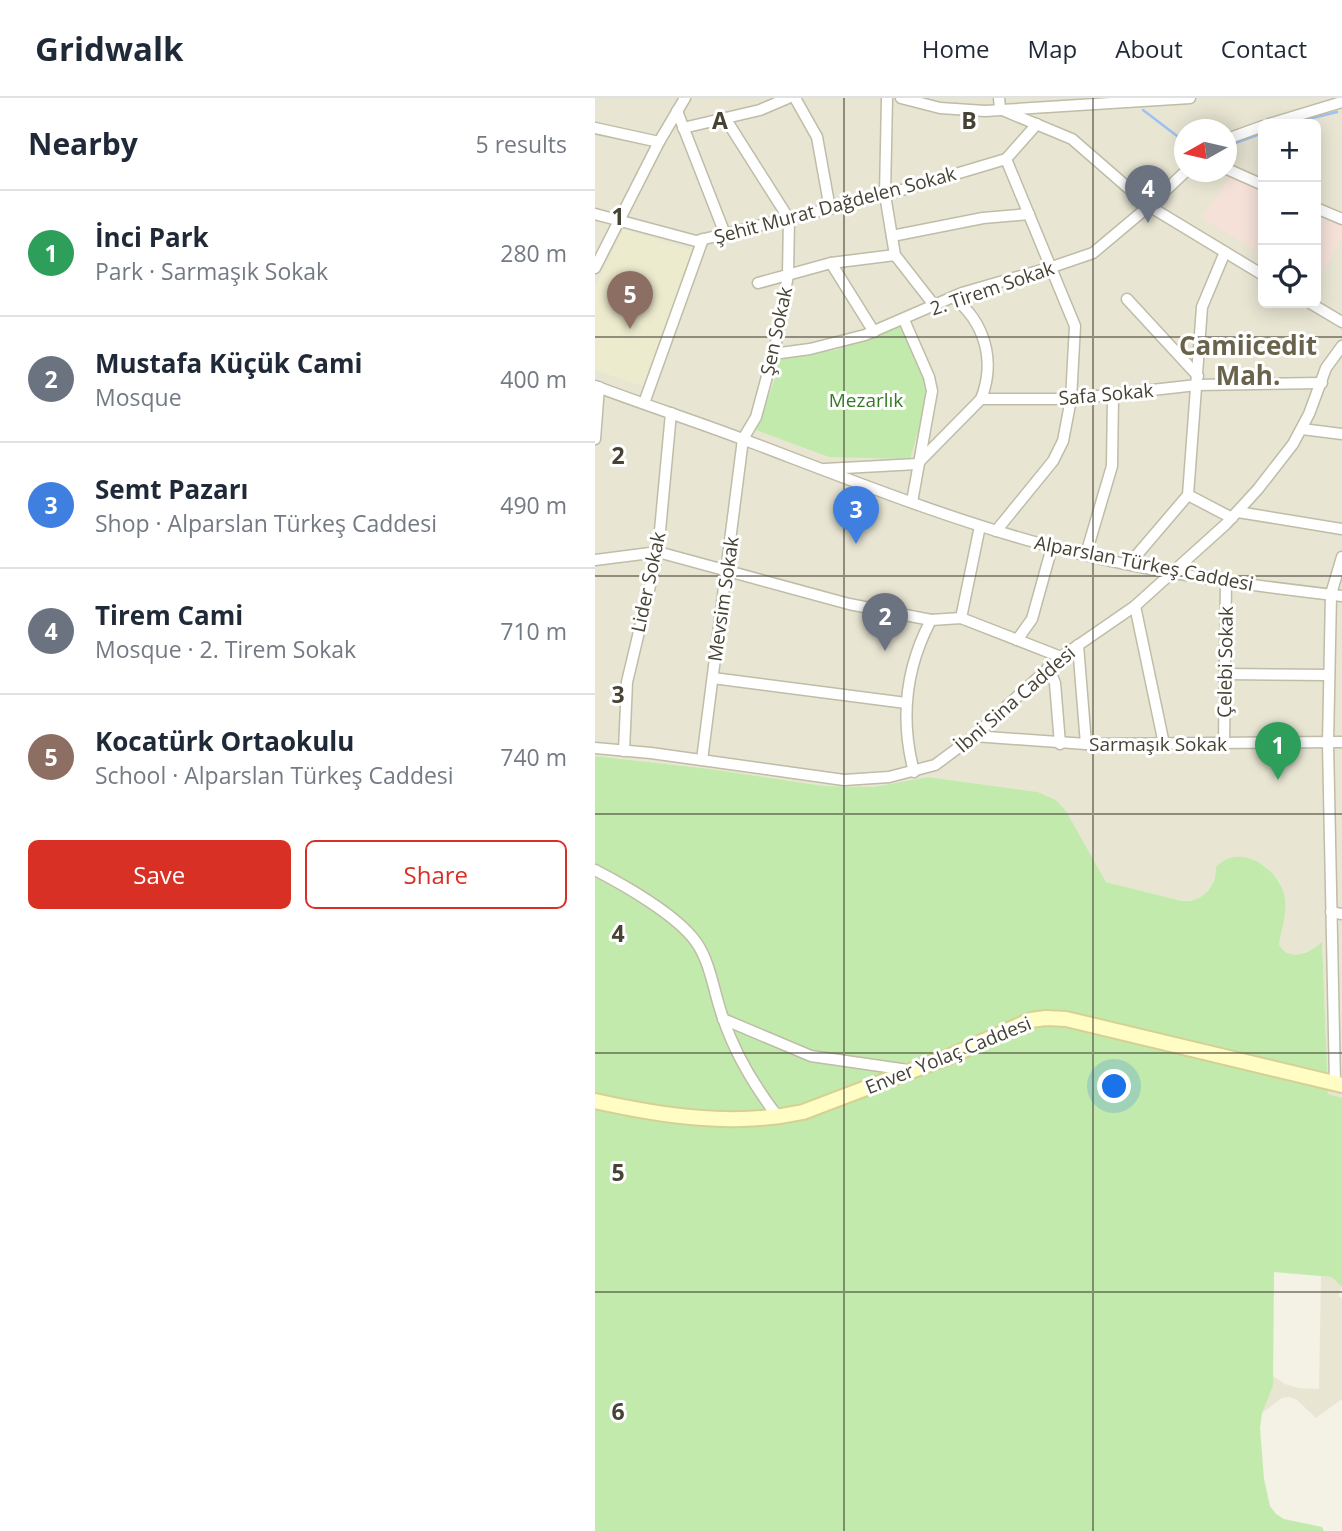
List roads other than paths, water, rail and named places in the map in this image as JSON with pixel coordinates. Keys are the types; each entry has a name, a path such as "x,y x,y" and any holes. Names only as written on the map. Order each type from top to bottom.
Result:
{"street":[{"path":"595,268 659,142 685,98"},
{"path":"684,128 760,110 788,98"},
{"path":"795,98 817,137 830,209"},
{"path":"887,98 885,195 895,255 934,305"},
{"path":"901,98 940,103 970,111 1190,98"},
{"path":"999,98 1000,109"},
{"path":"1286,119 1342,102"},
{"path":"1000,109 1072,139 1149,206 1258,272"},
{"path":"677,111 726,234"},
{"path":"725,118 789,219"},
{"path":"996,531 1059,451 1066,431 1071,399 1075,326 1006,159 1037,124"},
{"path":"595,128 659,142"},
{"path":"1237,135 1258,128"},
{"name":"Şehit Murat Dağdelen Sokak","path":"595,214 696,241 885,195 1006,159"},
{"path":"1237,173 1258,183"},
{"name":"2. Tirem Sokak","path":"773,354 829,345 874,332 953,297 1093,253 1174,182"},
{"path":"1321,210 1342,219"},
{"path":"892,236 983,218 1029,214"},
{"name":"Şen Sokak","path":"743,439 756,417 773,354 788,275 789,219"},
{"path":"644,403 703,240"},
{"path":"1130,563 1188,495 1202,307 1225,252"},
{"path":"758,283 831,263 895,255"},
{"path":"831,263 874,332"},
{"path":"820,470 917,464 981,399 988,373 986,346 974,318 953,297"},
{"path":"1127,299 1197,381"},
{"path":"1318,308 1342,322"},
{"path":"904,320 929,377 932,391 912,502"},
{"name":"İbni Sina Caddesi","path":"595,748 844,780 876,779 935,765 974,736 1048,667 1135,606 1235,515 1270,474 1302,429 1330,361 1342,346"},
{"name":"Safa Sokak","path":"981,399 1071,399 1114,395 1197,381 1322,383"},
{"path":"595,439 597,387"},
{"name":"Alparslan Türkeş Caddesi","path":"597,387 743,439 820,470 980,526 1052,547 1173,572 1337,595"},
{"path":"1086,554 1112,466 1114,395"},
{"name":"Lider Sokak","path":"624,751 624,708 629,674 658,552 671,413"},
{"path":"1302,429 1342,434"},
{"name":"Mevsim Sokak","path":"702,760 743,439"},
{"path":"1188,495 1235,515 1342,528"},
{"path":"961,618 980,526"},
{"path":"1017,639 1032,620 1052,547"},
{"path":"595,560 658,552 849,604 931,620 961,618 1061,657"},
{"path":"1338,1084 1337,913 1328,743 1329,675 1342,557"},
{"name":"Çelebi Sokak","path":"1224,744 1226,580"},
{"path":"1135,606 1164,744"},
{"path":"914,772 906,729 906,703 914,658 931,620"},
{"path":"1078,645 1086,744"},
{"path":"1048,667 1055,682 1060,744"},
{"path":"1225,674 1329,675"},
{"path":"713,678 906,703"},
{"name":"Sarmaşık Sokak","path":"974,736 1060,744 1342,742"},
{"path":"1329,799 1342,802"},
{"path":"595,870 638,895 690,935 702,953 723,1019 745,1068 778,1117"},
{"name":"Enver Yolaç Caddesi","path":"595,1101 690,1117 740,1120 778,1117 803,1112 1031,1020 1056,1018 1338,1084"},
{"path":"723,1019 811,1056 912,1070"}],"waterway":[{"path":"1143,110 1174,134"},
{"path":"1308,119 1337,112"},
{"path":"1237,142 1258,135"}],"place":[{"name":"Tirem Cami","path":"1148,223"},
{"name":"Kocatürk Ortaokulu","path":"630,329"},
{"name":"Semt Pazarı","path":"856,544"},
{"name":"Mustafa Küçük Cami","path":"885,651"},
{"name":"İnci Park","path":"1278,780"}],"district":[{"name":"Camiicedit Mah.","path":"1248,360"}],"park label":[{"name":"Mezarlık","path":"866,400"}]}
